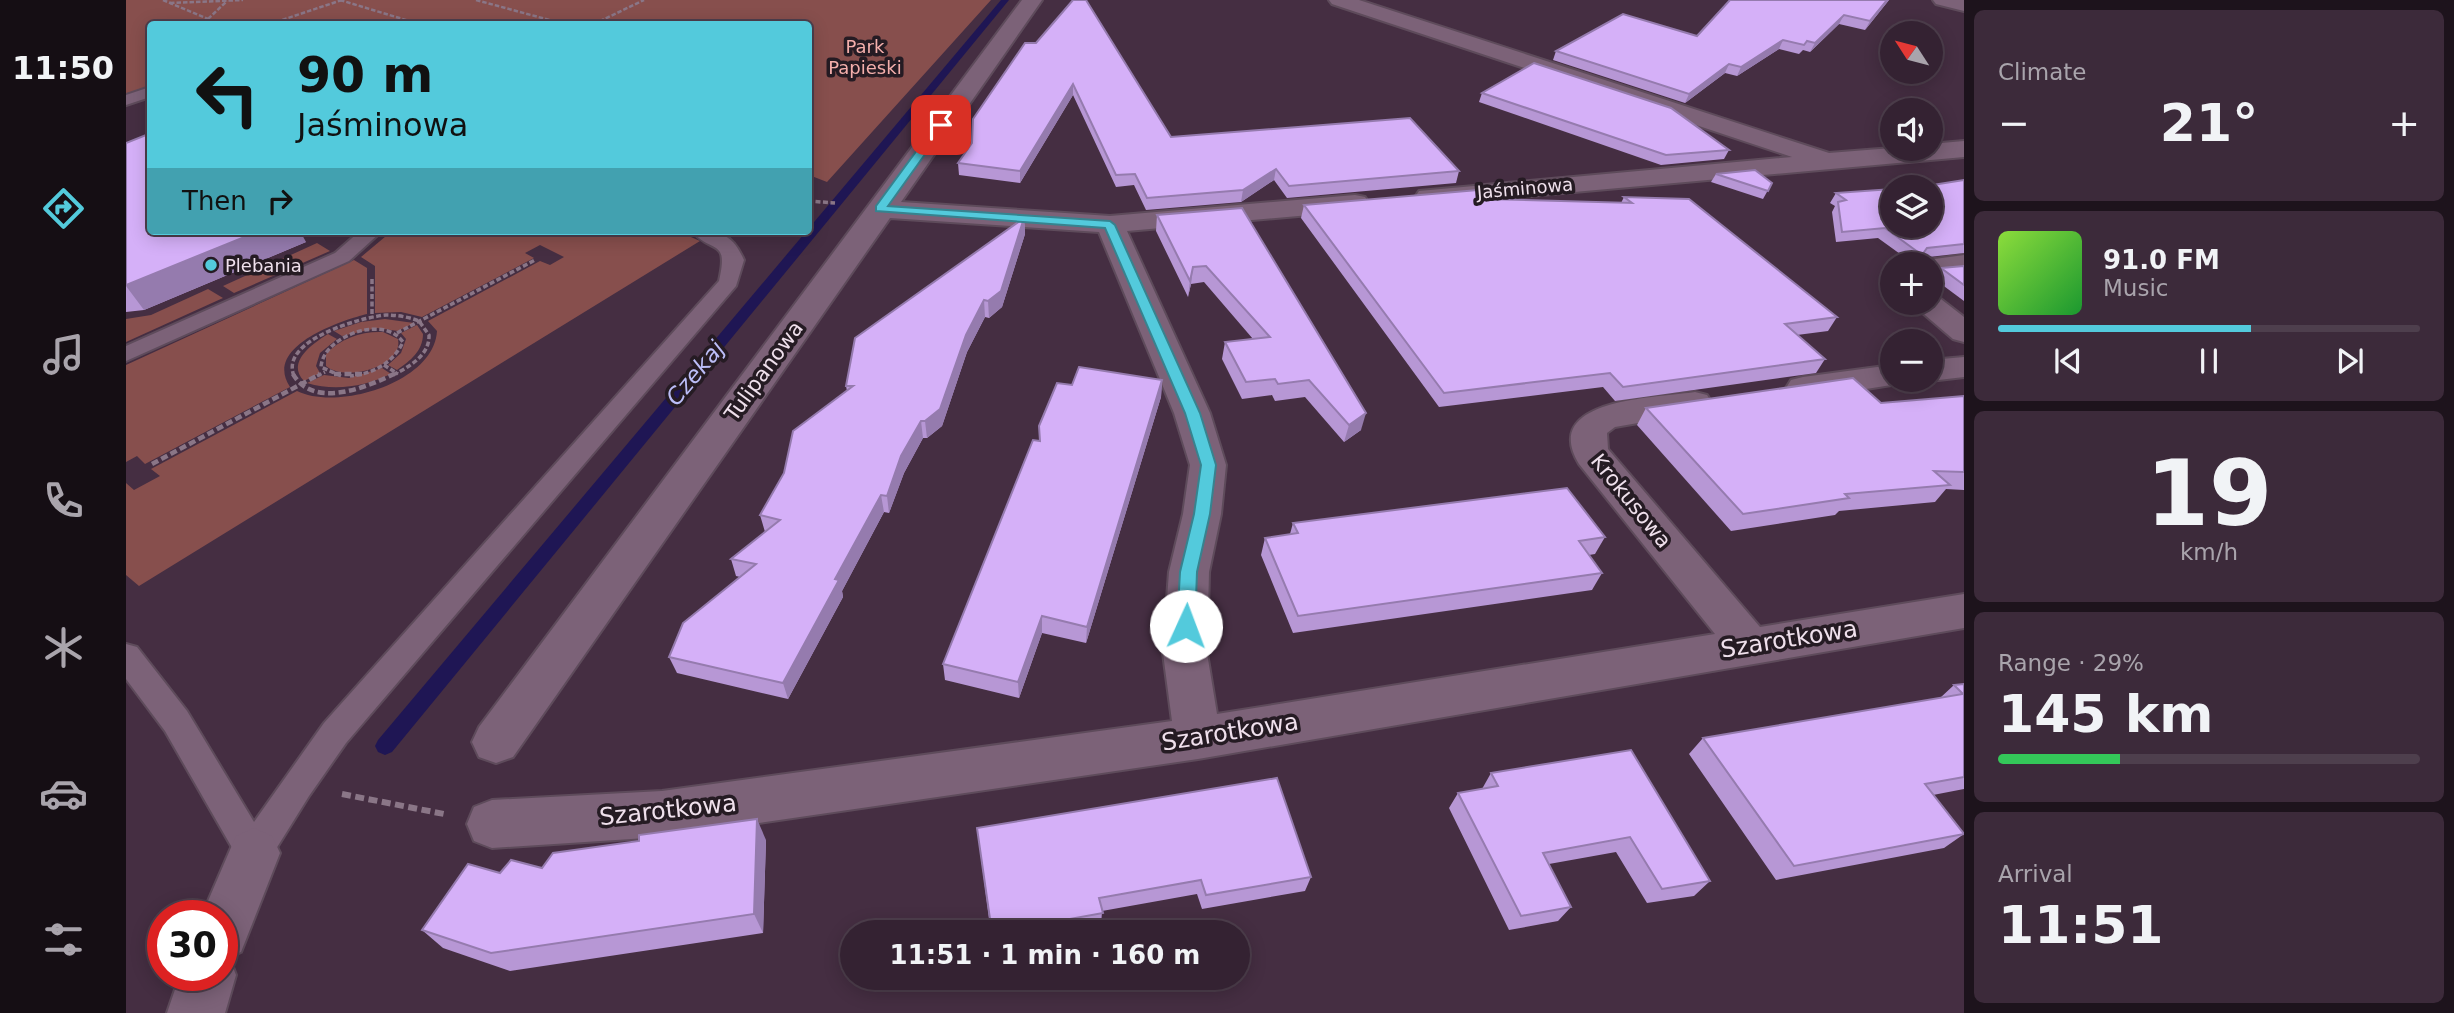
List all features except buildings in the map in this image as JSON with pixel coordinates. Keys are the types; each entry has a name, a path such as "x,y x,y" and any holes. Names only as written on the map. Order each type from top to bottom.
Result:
{"street":[{"name":"Tulipanowa","path":"496,742 1032,0"},
{"name":"Jaśminowa","path":"1339,0 1834,161"},
{"path":"1943,0 1964,5"},
{"name":"Jaśminowa","path":"1402,199 1964,149"},
{"path":"880,209 1110,225 1374,201"},
{"path":"1110,225 1192,413 1208,465 1202,514 1188,572 1185,640 1198,738"},
{"path":"1943,266 1964,264"},
{"path":"1942,315 1964,332"},
{"path":"1943,369 1964,367"},
{"path":"1770,393 1880,378"},
{"name":"Krokusowa","path":"1729,399 1605,417 1594,423 1588,432 1587,442 1592,455 1750,646"},
{"name":"Szarotkowa","path":"492,824 662,814 1198,738 1964,611"},
{"path":"235,900 254,853"},
{"path":"196,1013 203,991"}],"lane":[{"path":"126,100 147,93"},
{"path":"126,354 342,257 367,235"},
{"path":"126,656 176,721 254,853 297,785 335,733 729,282 734,260 728,246 709,235"}],"path":[{"path":"163,0 212,21"},
{"path":"170,3 243,0"},
{"path":"279,21 341,0 409,21"},
{"path":"476,0 553,21"},
{"path":"600,21 644,0"},
{"path":"207,19 227,1"},
{"path":"812,201 818,200"},
{"path":"396,334 535,260"},
{"path":"389,315 420,321 428,330 430,340 425,352 399,374 374,385 325,393 306,389 294,381 290,369 296,356 327,331 369,317 389,315"},
{"path":"152,464 326,372 345,376 384,365 401,350 403,342 396,334 382,330 369,330 341,339 324,353 320,360 326,372"},
{"path":"327,331 341,339"},
{"path":"384,365 399,374"},
{"path":"297,785 492,824"}],"green space":[{"name":"Park Papieski","path":"126,0 991,0 827,182 812,176 812,21 147,21 147,89 126,96"},
{"path":"387,235 686,235 700,241 139,586 126,575 126,483 134,490 160,476 151,469 297,391 314,396 358,395 402,378 419,365 432,349 437,331 428,321 540,261 550,265 564,257 540,245 525,253 534,258 422,317 401,312 375,313 375,266 361,257"},
{"path":"317,243 330,251 234,293 223,286"},
{"path":"354,260 367,268 367,314 323,330 295,348 287,360 284,373 290,387 145,464 137,456 126,462 126,365"},
{"path":"208,289 223,298 126,342 126,319 151,315"},
{"path":"385,319 414,323 398,331 377,328 342,336 334,331 361,322"},
{"path":"417,325 423,334 418,350 397,370 388,365 401,353 406,339 401,333"},
{"path":"383,332 398,339 397,349 383,364 358,372 335,371 326,366 326,354 338,344 360,334"},
{"path":"328,334 337,339 320,353 316,366 320,373 304,381 299,374 299,360 309,348"},
{"path":"382,368 391,374 361,384 329,387 307,383 324,375 349,378"}],"waterway":[{"name":"Czekaj","path":"812,232 1005,0"},
{"name":"Czekaj","path":"385,746 810,235"}],"place":[{"name":"Plebania","path":"211,265"}],"route":[{"path":"941,125 880,209 1110,225 1192,413 1208,465 1202,514 1188,572 1186,626"}]}
